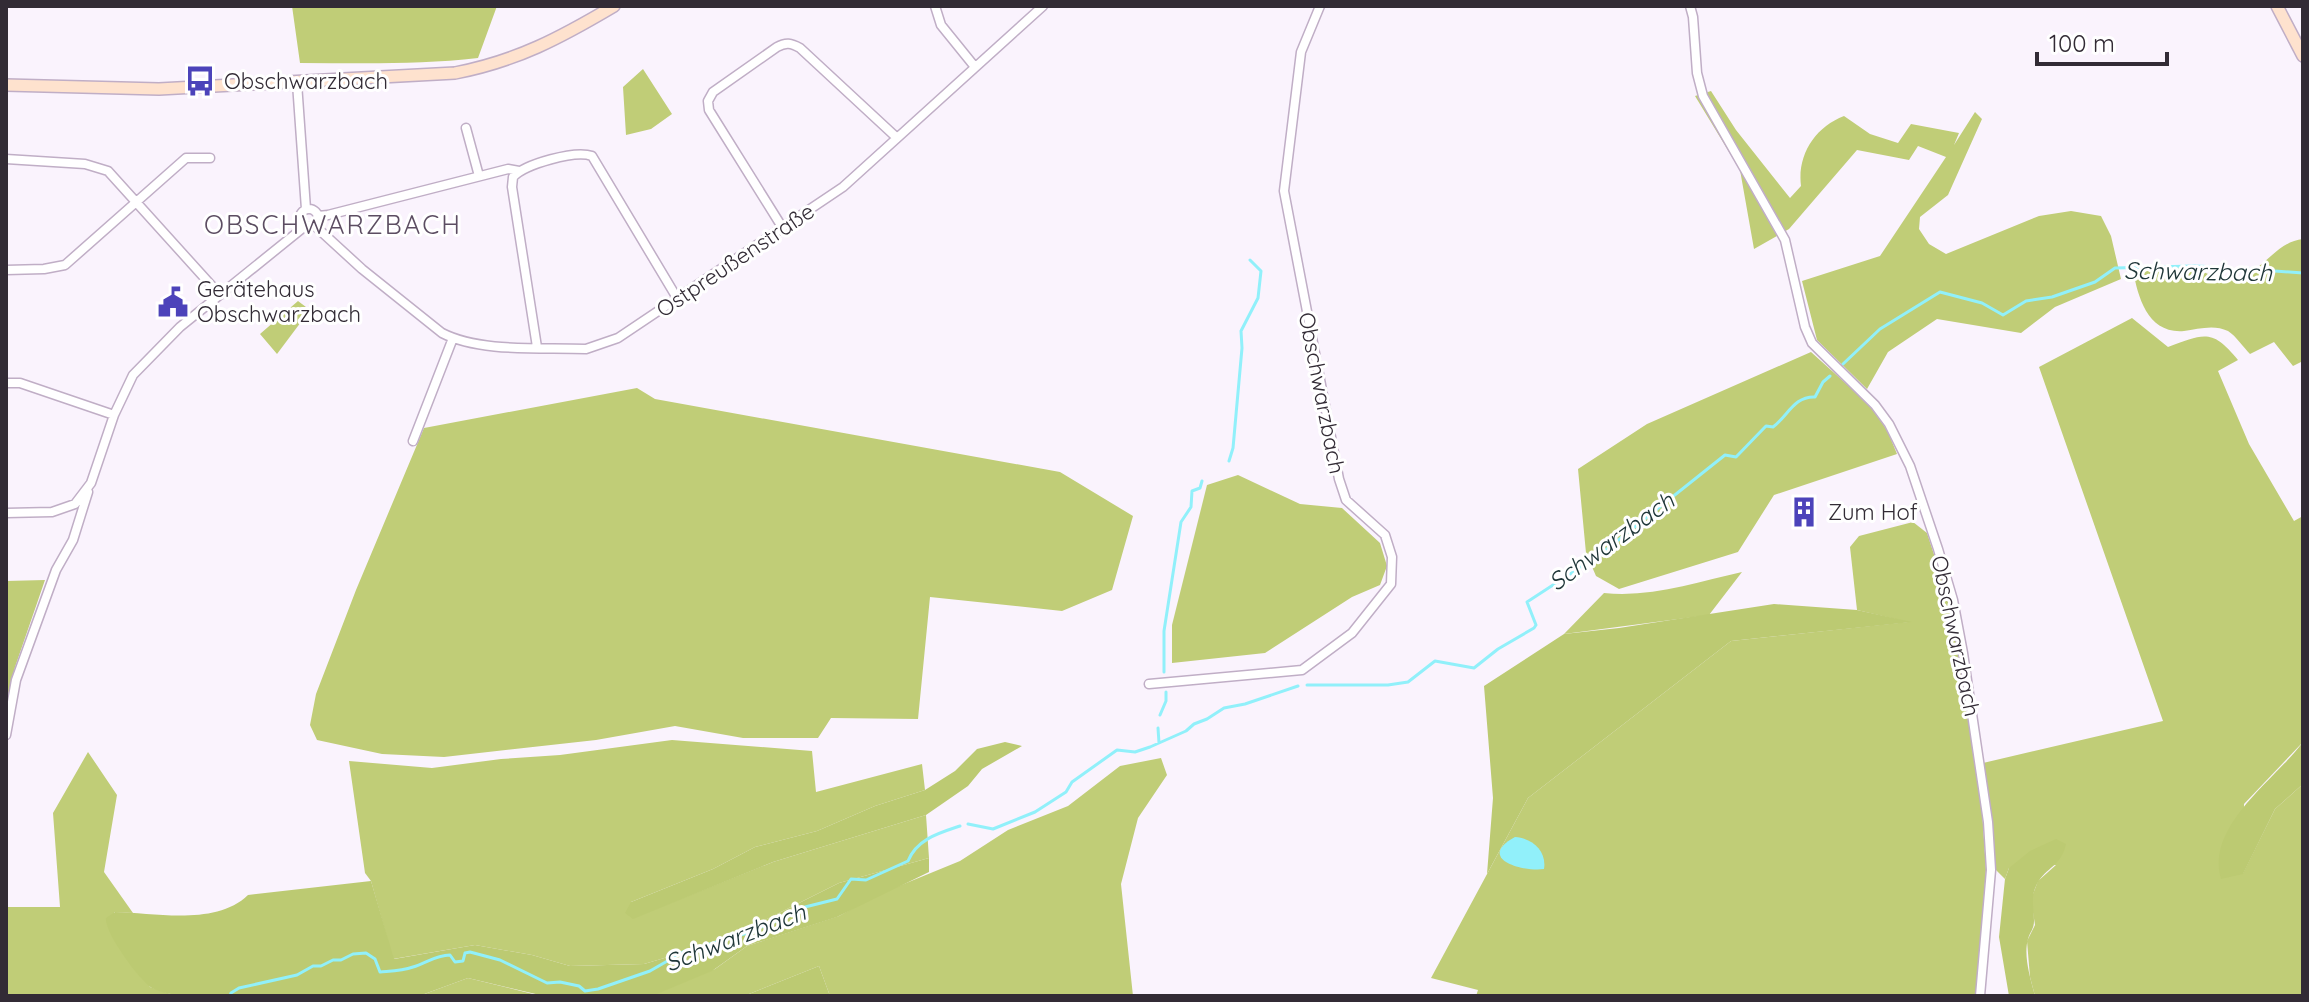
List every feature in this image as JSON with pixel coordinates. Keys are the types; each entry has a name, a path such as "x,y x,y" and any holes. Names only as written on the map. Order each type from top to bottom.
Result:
{"main road":[{"path":"6,85 159,89 455,73 484,67 547,45 614,6"},
{"path":"2277,6 2303,56"}],"street":[{"path":"935,6 941,25 975,67"},
{"name":"Ostpreußenstraße","path":"314,225 362,269 453,338 477,344 537,347 586,349 602,345 618,338 843,187 1043,6"},
{"name":"Obschwarzbach","path":"1149,684 1302,670 1352,633 1391,584 1392,557 1385,535 1346,500 1339,479 1284,191 1301,52 1320,6"},
{"name":"Obschwarzbach","path":"1690,6 1697,73 1703,96 1785,240 1805,327 1812,343 1875,405 1889,424 1910,466 1953,600 1988,822 1991,870 1980,996"},
{"path":"782,227 709,110 708,101 713,92 777,47 792,43 896,137"},
{"path":"297,83 306,209 299,217 304,227"},
{"path":"466,128 479,176"},
{"path":"318,216 508,169 519,171 580,153 592,156 677,298"},
{"path":"6,270 65,265 186,158 210,158"},
{"path":"6,159 85,164 108,171 220,295"},
{"path":"519,171 513,177 512,187 537,347"},
{"path":"306,209 313,210 318,216"},
{"path":"6,735 16,680 56,570 73,540 114,415 133,375 180,327 304,227 314,225 318,216"},
{"path":"413,441 453,338"},
{"path":"6,383 20,383 114,415"},
{"path":"6,513 52,512 75,504 91,483"}],"green space":[{"path":"292,6 497,6 478,58 434,62 300,63"},
{"path":"643,69 672,114 651,129 626,135 623,87"},
{"path":"1711,91 1736,130 1790,198 1801,186 1802,164 1810,144 1824,127 1844,116 1870,134 1898,143 1911,124 1959,133 1954,145 1975,112 1982,119 1948,195 1920,217 1919,229 1929,244 1946,254 2039,216 2071,211 2101,216 2111,236 2121,279 2055,307 2021,333 1937,319 1888,352 1867,389 1817,340 1802,281 1880,256 1946,157 1918,146 1909,160 1857,150 1789,229 1754,249 1740,170 1695,96"},
{"path":"2303,239 2303,361 2293,366 2274,342 2250,354 2223,329 2184,331 2162,327 2147,312 2138,292 2133,270 2182,268 2233,280 2256,269 2286,245"},
{"path":"298,301 310,310 277,354 260,334"},
{"path":"2132,318 2168,347 2199,337 2214,338 2238,360 2218,371 2249,444 2294,521 2303,516 2303,742 2244,804 2243,873 2275,809 2303,784 2303,996 2035,996 2027,941 2035,925 2031,899 2038,881 2056,865 2009,868 2005,879 1996,870 1983,763 2163,721 2039,367"},
{"path":"1811,352 1872,407 1897,454 1774,495 1738,552 1619,589 1596,576 1586,553 1578,469 1647,424"},
{"path":"637,388 655,399 1060,472 1133,516 1112,590 1062,611 930,597 918,719 831,718 818,738 743,738 675,726 596,740 444,757 382,754 317,740 310,725 316,694 424,428"},
{"path":"1238,475 1300,504 1342,508 1380,543 1387,566 1380,585 1352,597 1265,653 1172,663 1172,625 1207,485"},
{"path":"1913,522 1927,533 1950,603 1980,779 1986,870 1976,996 1476,996 1478,990 1431,978 1528,798 1731,641 1908,622 1857,610 1850,547 1859,536"},
{"path":"1742,572 1709,615 1564,634 1604,593 1656,591"},
{"path":"45,580 15,667 6,711 6,581"},
{"path":"1774,604 1857,610 1912,622 1731,641 1528,798 1487,874 1493,798 1484,686 1564,634"},
{"path":"672,740 812,751 816,792 922,764 925,790 875,806 817,831 755,847 713,869 631,902 633,918 773,862 926,815 929,858 839,883 763,921 695,949 644,964 570,966 532,955 475,945 393,959 371,881 365,873 349,761 432,768"},
{"path":"1005,742 1022,746 982,769 968,786 926,815 773,862 633,919 625,913 631,902 713,869 755,847 817,831 875,806 925,790 955,771 977,749"},
{"path":"2303,742 2303,784 2275,809 2243,874 2221,879 2219,859 2223,841 2233,822"},
{"path":"88,752 117,795 104,872 133,913 114,912 150,987 177,996 6,996 6,907 60,907 53,813"},
{"path":"1161,758 1167,775 1138,818 1121,884 1133,996 830,996 819,966 744,996 647,996 715,969 747,946 839,916 877,895 960,861 1008,830 1068,806 1120,766"},
{"path":"2056,839 2066,844 2064,852 2041,878 2033,898 2034,924 2026,953 2035,996 2009,996 1999,937 2005,879 2009,868 2030,851"},
{"path":"929,858 929,872 837,917 747,946 712,971 652,996 544,996 468,978 419,996 177,996 152,988 139,976 116,944 106,918 115,912 185,916 203,914 235,905 248,895 371,881 394,959 475,945 532,955 570,966 644,964 695,949 763,921 839,883"},
{"path":"819,966 830,996 744,996"},
{"path":"468,978 541,996 419,996"}],"water":[{"path":"1515,837 1527,840 1541,851 1544,869 1514,866 1501,857 1500,851 1504,845"}],"waterway":[{"path":"1229,461 1233,448 1241,331 1258,298 1261,271 1250,260"},
{"name":"Schwarzbach","path":"1843,364 1880,329 1940,292 1982,303 2003,315 2026,301 2052,297 2095,282 2115,268 2193,266 2220,267 2236,272 2248,269 2303,273"},
{"name":"Schwarzbach","path":"1307,685 1388,685 1408,682 1435,661 1474,668 1498,649 1534,628 1536,625 1527,602 1602,553 1725,455 1736,457 1766,426 1773,427 1802,400 1815,397 1830,376"},
{"path":"1164,672 1164,631 1181,522 1191,507 1192,491 1200,488 1202,481"},
{"name":"Schwarzbach","path":"968,824 993,829 1035,812 1066,792 1072,782 1117,750 1135,752 1150,747 1186,731 1224,708 1298,686"},
{"path":"1160,715 1166,692"},
{"path":"1158,728 1159,743"},
{"name":"Schwarzbach","path":"230,996 239,988 297,975 313,966 366,953 375,959 380,972 409,968 445,955 450,955 455,962 463,961 465,953 470,952 500,960 547,983 560,982 579,986 585,991 598,989 650,971 683,952 744,934 805,907 837,899 851,879 866,880 908,861 923,842 960,826"}],"place":[{"name":"Obschwarzbach","path":"200,81"},
{"name":"Gerätehaus Obschwarzbach","path":"173,302"},
{"name":"Zum Hof","path":"1804,512"}],"district":[{"name":"OBSCHWARZBACH","path":"333,224"}]}
